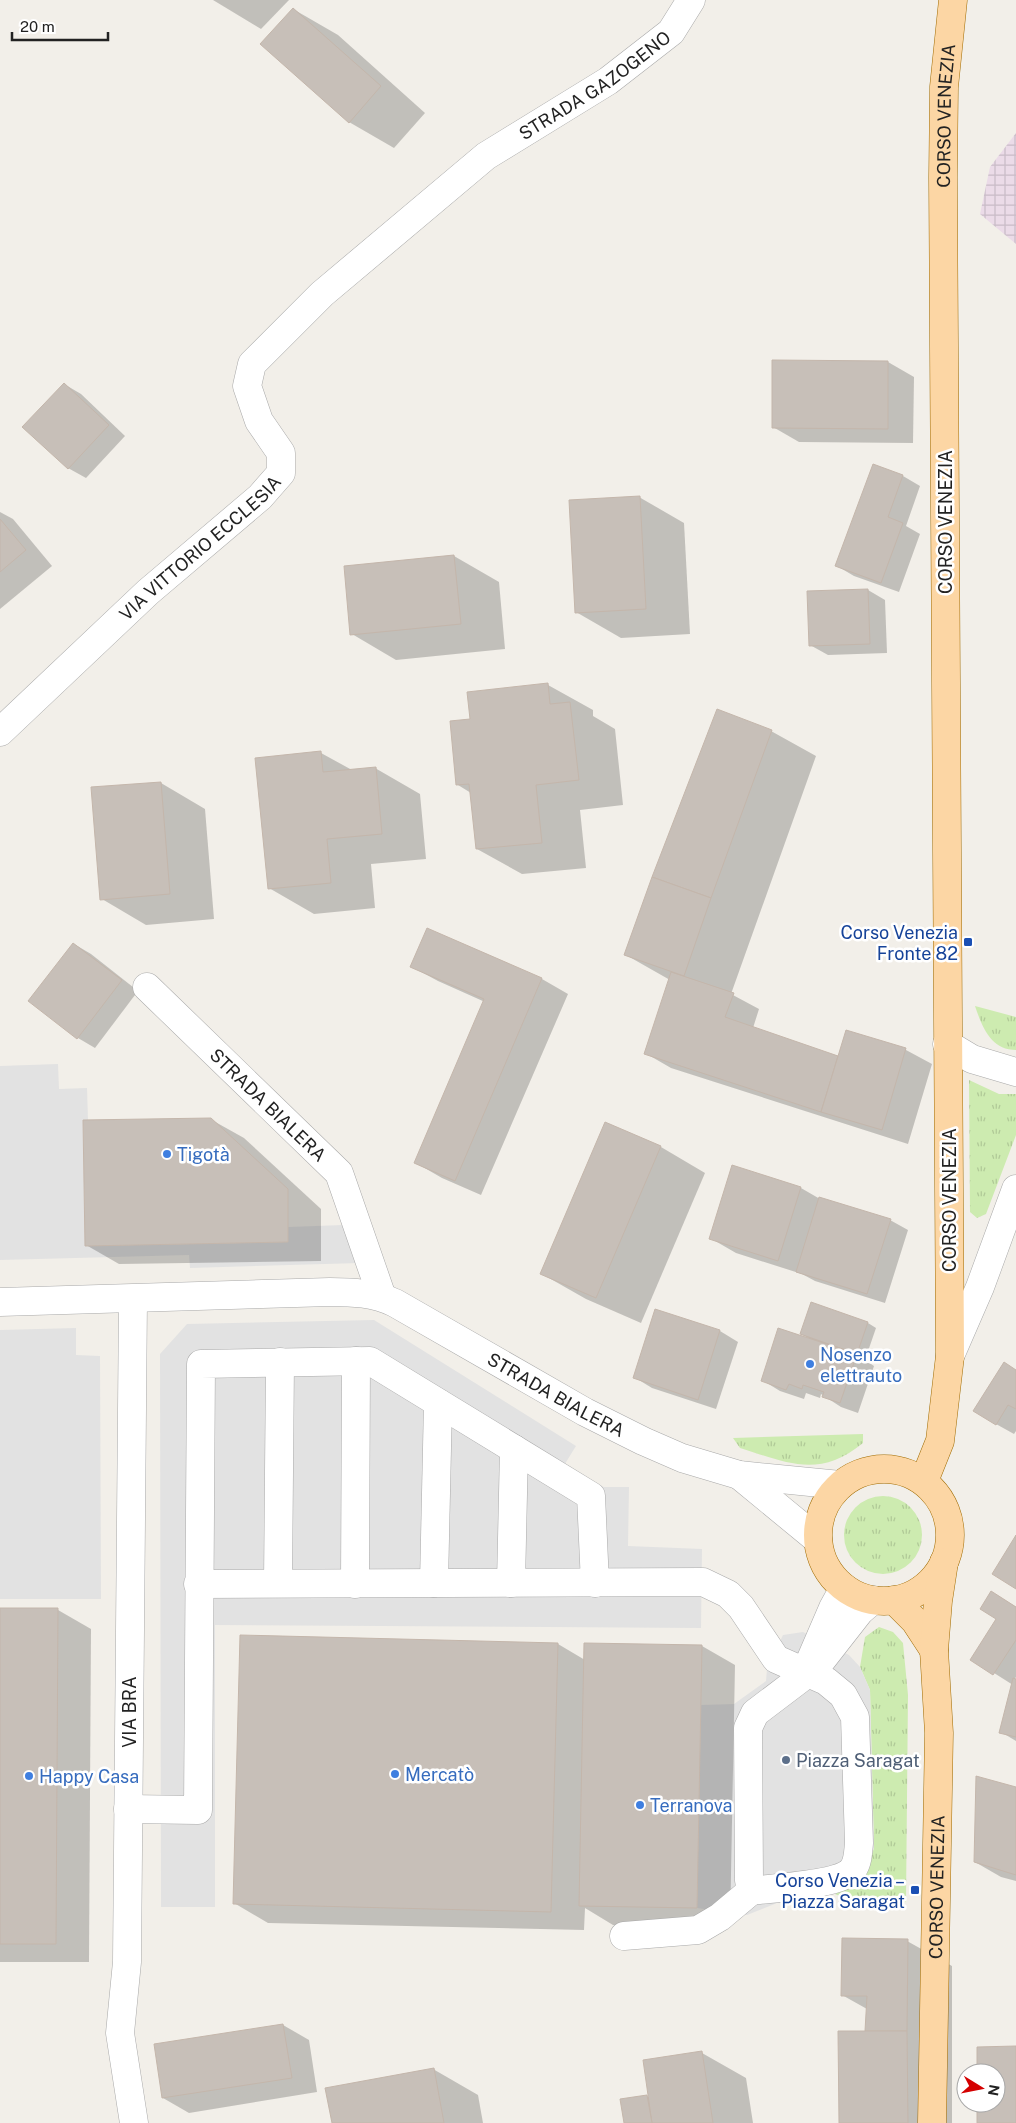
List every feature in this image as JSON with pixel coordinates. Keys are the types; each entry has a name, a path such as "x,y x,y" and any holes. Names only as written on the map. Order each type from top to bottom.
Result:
{"main road":[{"name":"CORSO VENEZIA","path":"924,1481 940,1441 950,1356 947,1044 944,96 953,0"},
{"path":"881,1468 904,1471 924,1481 940,1498 948,1518 950,1540 944,1562 932,1580 914,1594 884,1600 858,1596 844,1588 831,1575 822,1558 818,1540 819,1521 826,1503 840,1485 859,1473 881,1468"},
{"name":"CORSO VENEZIA","path":"932,2123 939,1733 934,1650 938,1601 944,1562"},
{"name":"CORSO VENEZIA","path":"884,1600 915,1621 934,1650"}],"street":[{"name":"STRADA GAZOGENO","path":"486,156 608,81 671,32 691,0"},
{"name":"VIA VITTORIO ECCLESIA","path":"0,732 148,592 260,497 281,474 281,453 259,421 247,386 252,364 322,294 486,156"},
{"name":"STRADA BIALERA","path":"147,987 339,1173 382,1297"},
{"path":"947,1044 972,1059 1016,1072"},
{"name":"CORSO VENEZIA","path":"950,1356 980,1287 1016,1189"},
{"name":"STRADA BIALERA","path":"0,1302 330,1292 366,1293 382,1297 585,1412 682,1458 739,1475 840,1485"},
{"name":"VIA BRA","path":"133,1299 127,1962 120,2034 134,2123"},
{"path":"355,1584 356,1361"},
{"path":"128,1809 198,1810 198,1584 201,1364 370,1361 591,1496 594,1583"},
{"path":"278,1584 280,1362"},
{"path":"434,1583 438,1403"},
{"path":"511,1583 514,1449"},
{"name":"STRADA BIALERA","path":"739,1475 818,1540"},
{"path":"198,1584 703,1582 728,1594 741,1607 776,1659 826,1681 843,1695 855,1717 860,1843 858,1860 852,1871 844,1877 804,1885 751,1890 720,1917 698,1930 624,1936"},
{"path":"807,1673 833,1608 844,1588"},
{"path":"751,1890 749,1880 748,1728 756,1713 818,1666 860,1611 884,1600"}],"shaded area":[{"path":"1016,133 1016,244 980,214 990,167"},
{"path":"58,1064 59,1089 87,1088 88,1120 83,1121 85,1246 288,1242 288,1227 343,1225 360,1263 190,1268 189,1255 0,1260 0,1066"},
{"path":"374,1320 576,1446 563,1467 604,1487 629,1487 628,1546 702,1549 701,1628 215,1625 215,1907 161,1907 160,1354 187,1324"},
{"path":"76,1328 76,1355 100,1356 101,1599 0,1599 0,1330"},
{"name":"Piazza Saragat","path":"803,1632 849,1655 860,1667 870,1690 874,1848 865,1874 835,1894 777,1903 747,1915 697,1908 701,1705 734,1704 766,1681 767,1669 783,1635"}],"green space":[{"path":"975,1006 1016,1017 1016,1050 1007,1049 994,1042 984,1029"},
{"path":"969,1080 999,1094 1016,1094 1016,1135 986,1214 977,1218 970,1212"},
{"path":"863,1434 863,1443 847,1454 832,1461 803,1465 773,1459 740,1448 733,1438"},
{"path":"883,1496 898,1499 915,1513 919,1520 922,1535 919,1550 905,1567 898,1571 883,1574 868,1571 851,1557 847,1550 844,1535 847,1520 861,1503 868,1499"},
{"path":"879,1627 893,1632 903,1643 908,1695 906,1902 862,1906 835,1894 865,1874 874,1848 870,1690 860,1667 865,1637"}],"building":[{"path":"293,8 381,86 349,123 260,44"},
{"path":"772,360 888,361 888,429 772,428"},
{"path":"64,383 109,425 68,469 22,427"},
{"path":"873,464 903,475 888,517 903,523 881,583 835,566"},
{"path":"640,496 646,609 575,613 569,500"},
{"path":"0,519 26,550 0,572"},
{"path":"454,555 461,624 350,635 344,566"},
{"path":"868,589 870,644 809,646 807,591"},
{"path":"548,683 550,704 570,702 579,780 536,785 542,843 476,849 469,784 456,785 450,721 470,719 467,692"},
{"path":"717,709 772,730 711,898 652,877"},
{"path":"321,751 323,772 376,767 382,834 327,839 331,883 268,889 255,758"},
{"path":"161,782 170,894 100,900 91,787"},
{"path":"652,877 711,898 684,976 624,955"},
{"path":"427,928 542,978 455,1181 414,1163 484,999 410,967"},
{"path":"73,943 122,980 77,1039 28,1001"},
{"path":"671,972 734,993 725,1017 838,1056 821,1112 644,1054"},
{"path":"846,1030 906,1048 882,1130 821,1112"},
{"name":"Tigotà","path":"211,1118 288,1189 288,1242 85,1246 83,1120"},
{"path":"605,1122 661,1146 596,1298 540,1274"},
{"path":"732,1165 801,1187 778,1261 709,1239"},
{"path":"819,1197 891,1219 867,1294 796,1272"},
{"path":"811,1302 868,1322 857,1354 800,1334"},
{"path":"655,1309 720,1330 698,1400 633,1378"},
{"name":"Nosenzo elettrauto","path":"778,1328 857,1354 840,1403 822,1397 824,1392 803,1385 802,1389 789,1384 786,1390 761,1381"},
{"path":"1004,1362 1016,1370 1016,1409 1008,1405 996,1425 973,1411"},
{"path":"1016,1535 1016,1589 992,1574"},
{"path":"991,1591 1016,1607 1016,1640 993,1675 970,1660 996,1619 980,1609"},
{"name":"Happy Casa","path":"0,1608 58,1608 56,1944 0,1944"},
{"name":"Mercatò","path":"240,1635 558,1643 551,1912 233,1904"},
{"name":"Terranova","path":"584,1643 702,1645 697,1908 579,1906"},
{"path":"1013,1678 1016,1679 1016,1737 999,1733"},
{"path":"976,1776 1016,1787 1016,1875 974,1862"},
{"path":"842,1938 908,1939 907,2031 865,2031 867,1996 841,1996"},
{"path":"283,2024 292,2078 162,2098 154,2044"},
{"path":"838,2031 907,2031 908,2123 839,2123"},
{"path":"1016,2046 1016,2123 977,2123 977,2113 1006,2113 1006,2063 977,2063 977,2047"},
{"path":"702,2051 713,2123 652,2123 643,2060"},
{"path":"434,2068 444,2123 332,2123 325,2088"},
{"path":"647,2095 652,2123 624,2123 620,2099"}],"place":[{"name":"Corso Venezia Fronte 82","path":"968,942"},
{"name":"Tigotà","path":"167,1154"},
{"name":"Nosenzo elettrauto","path":"810,1364"},
{"name":"Piazza Saragat","path":"786,1760"},
{"name":"Mercatò","path":"395,1774"},
{"name":"Happy Casa","path":"29,1776"},
{"name":"Terranova","path":"640,1805"},
{"name":"Corso Venezia – Piazza Saragat","path":"915,1890"}]}
